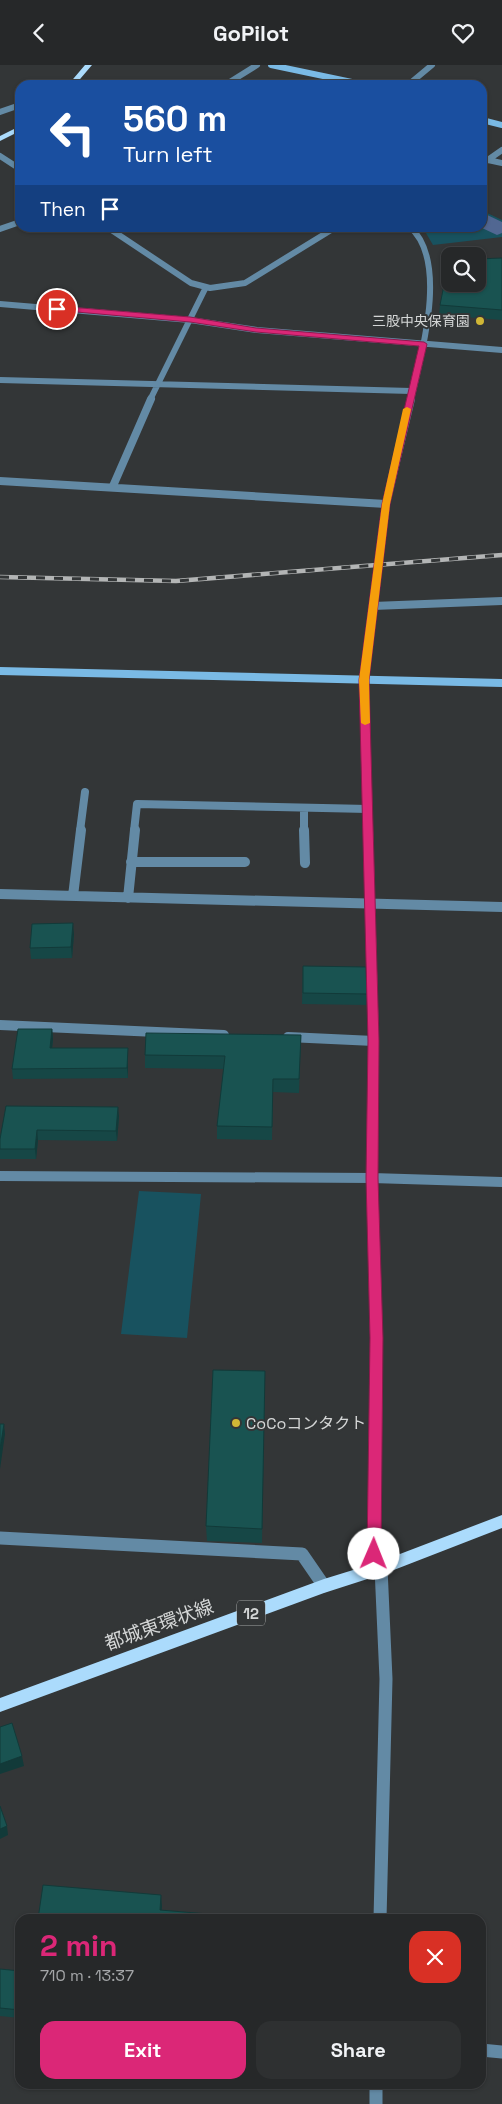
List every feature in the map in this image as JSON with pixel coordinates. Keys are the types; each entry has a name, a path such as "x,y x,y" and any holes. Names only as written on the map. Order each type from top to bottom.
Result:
{"main road":[{"path":"76,80 90,65"},
{"path":"0,139 15,131"},
{"name":"都城東環状線","path":"0,1705 324,1586 381,1568 502,1521"}],"street":[{"path":"233,80 257,65"},
{"path":"271,65 342,80"},
{"path":"414,80 432,65"},
{"path":"0,112 15,107"},
{"path":"487,121 502,125"},
{"path":"487,161 502,150"},
{"path":"0,156 15,166"},
{"path":"487,162 502,163"},
{"path":"0,229 15,224"},
{"path":"114,232 191,283 206,287 223,288 245,283 327,232"},
{"path":"380,1914 386,1679 381,1568 374,1554 376,1338 372,1178 374,1041 364,680 386,504 411,391 424,344 430,265 416,232"},
{"path":"113,486 157,385 206,287"},
{"path":"0,304 190,320 256,330 502,350"},
{"path":"0,380 411,391"},
{"path":"0,481 113,486 386,504"},
{"path":"373,606 502,601"},
{"path":"0,671 502,683"},
{"path":"73,896 85,791"},
{"path":"128,898 137,804 368,809"},
{"path":"304,808 305,863"},
{"path":"131,862 245,862"},
{"path":"0,894 502,907"},
{"path":"0,1025 236,1035"},
{"path":"275,1037 374,1041"},
{"path":"0,1175 372,1178 502,1182"},
{"path":"0,1539 302,1554 324,1586"},
{"path":"486,2050 502,2052"},
{"path":"376,2089 376,2104"}],"shaded area":[{"path":"487,213 502,220 502,237 433,245 425,232 487,232"},
{"path":"487,215 502,222 502,233 497,235 487,230"},
{"path":"139,1191 201,1194 187,1338 121,1334"}],"building":[{"path":"502,258 502,310 440,305 443,292 486,292 486,259"},
{"path":"73,923 71,947 30,948 32,924"},
{"path":"303,966 366,967 367,994 303,993"},
{"path":"18,1029 52,1029 50,1048 128,1048 127,1068 12,1069"},
{"path":"146,1033 301,1035 299,1079 273,1079 272,1127 217,1126 225,1056 145,1055"},
{"path":"6,1106 118,1107 116,1131 37,1130 35,1149 0,1149"},
{"path":"213,1370 265,1371 262,1529 206,1526"},
{"path":"0,1424 4,1424 0,1449"},
{"path":"12,1723 22,1756 0,1764 0,1727"},
{"path":"0,1806 7,1826 0,1829"},
{"path":"43,1885 161,1895 160,1910 208,1914 39,1914"},
{"path":"0,1969 15,1970 15,2010 0,2008"}],"railway":[{"path":"0,577 176,581 502,555"}],"slow traffic":[{"path":"365,723 364,680 386,504 407,409"}],"place":[{"name":"三股中央保育園","path":"480,321"},
{"name":"CoCoコンタクト","path":"236,1423"}],"route":[{"path":"57,309 190,320 256,330 424,344 411,391 386,504 364,680 374,1041 372,1178 376,1338 374,1554"}]}
